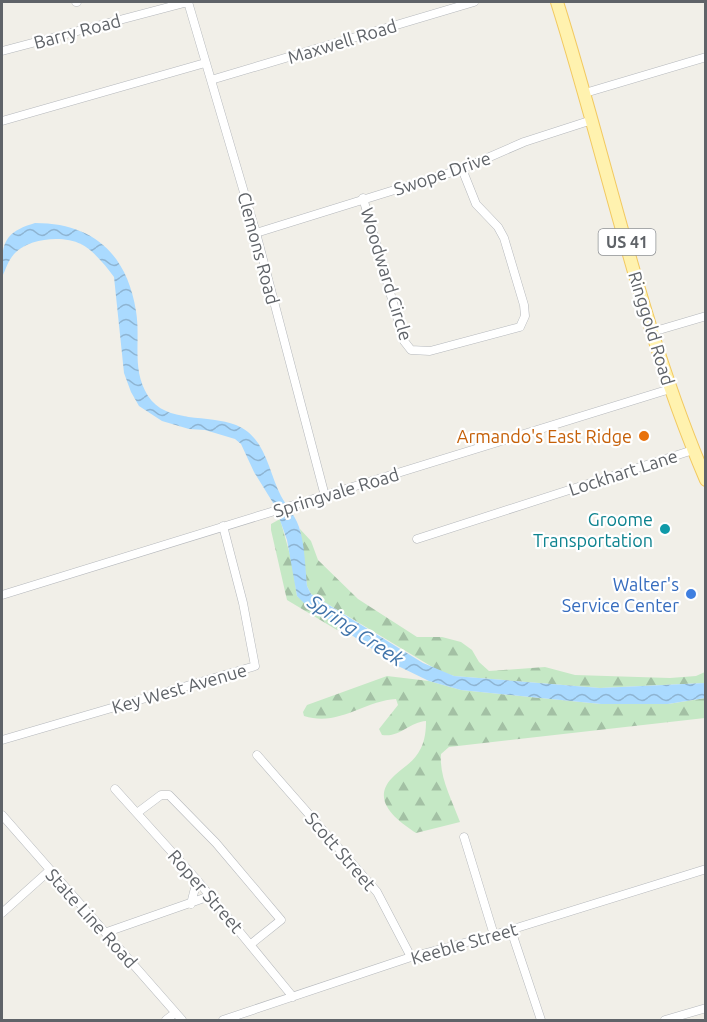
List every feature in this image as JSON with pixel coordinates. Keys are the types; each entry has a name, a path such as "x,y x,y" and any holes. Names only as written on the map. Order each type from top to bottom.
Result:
{"main road":[{"name":"Ringgold Road","path":"557,2 652,332 670,389 705,480"}],"street":[{"name":"Clemons Road","path":"188,2 256,233 325,496"},
{"name":"Barry Road","path":"2,51 188,2"},
{"name":"Maxwell Road","path":"211,80 474,2"},
{"path":"585,93 705,57"},
{"path":"2,121 205,63"},
{"name":"Swope Drive","path":"256,233 462,169 524,142 592,120"},
{"name":"Woodward Circle","path":"363,198 404,341 411,350 430,351 520,327 525,316 524,305 504,238 498,227 476,204 462,169"},
{"path":"652,332 705,316"},
{"name":"Springvale Road","path":"2,595 670,389"},
{"name":"Lockhart Lane","path":"417,539 693,450"},
{"name":"Key West Avenue","path":"2,740 255,666 243,603 224,526"},
{"name":"Scott Street","path":"257,755 377,892 411,957"},
{"name":"Roper Street","path":"115,789 197,880 293,997"},
{"path":"137,813 161,795 169,795 216,843 281,920 251,944"},
{"name":"State Line Road","path":"2,815 182,1020"},
{"path":"464,837 494,935"},
{"name":"Keeble Street","path":"223,1020 411,957 511,930 705,869"},
{"path":"2,913 50,870"},
{"path":"190,904 197,880"},
{"path":"107,932 210,896"},
{"path":"511,930 540,1020"},
{"path":"665,1020 705,1008"},
{"path":"166,1020 175,1013"}],"green space":[{"path":"280,519 292,562 297,596 339,627 337,630 287,600 271,530 271,524"},
{"path":"300,529 311,541 318,560 358,599 417,637 442,637 461,642 472,650 479,662 489,671 545,667 575,675 670,678 696,676 705,672 705,683 600,688 454,676 439,671 311,594 307,586"},
{"path":"387,676 429,681 461,690 601,704 668,704 706,698 705,718 449,747 441,754 442,771 460,822 416,833 393,815 388,808 384,792 387,784 395,775 419,753 426,721 394,734 382,735 379,729 398,705 396,699 328,718 317,719 304,716 303,712 307,705"}],"water":[{"name":"Spring Creek","path":"35,223 56,224 90,236 104,246 125,273 136,311 140,376 148,396 156,405 177,415 236,425 246,430 260,446 281,496 299,527 304,549 307,586 311,594 423,663 454,676 600,688 705,683 705,698 668,704 601,704 461,690 429,681 396,665 304,603 297,596 287,540 275,506 254,472 241,444 235,439 205,430 189,429 162,421 139,406 124,373 114,277 99,259 86,247 74,241 56,239 37,241 15,253 2,277 2,257 6,242 16,231"}],"place":[{"name":"Armando's East Ridge","path":"644,436"},
{"name":"Groome Transportation","path":"665,529"},
{"name":"Walter's Service Center","path":"691,594"}]}
